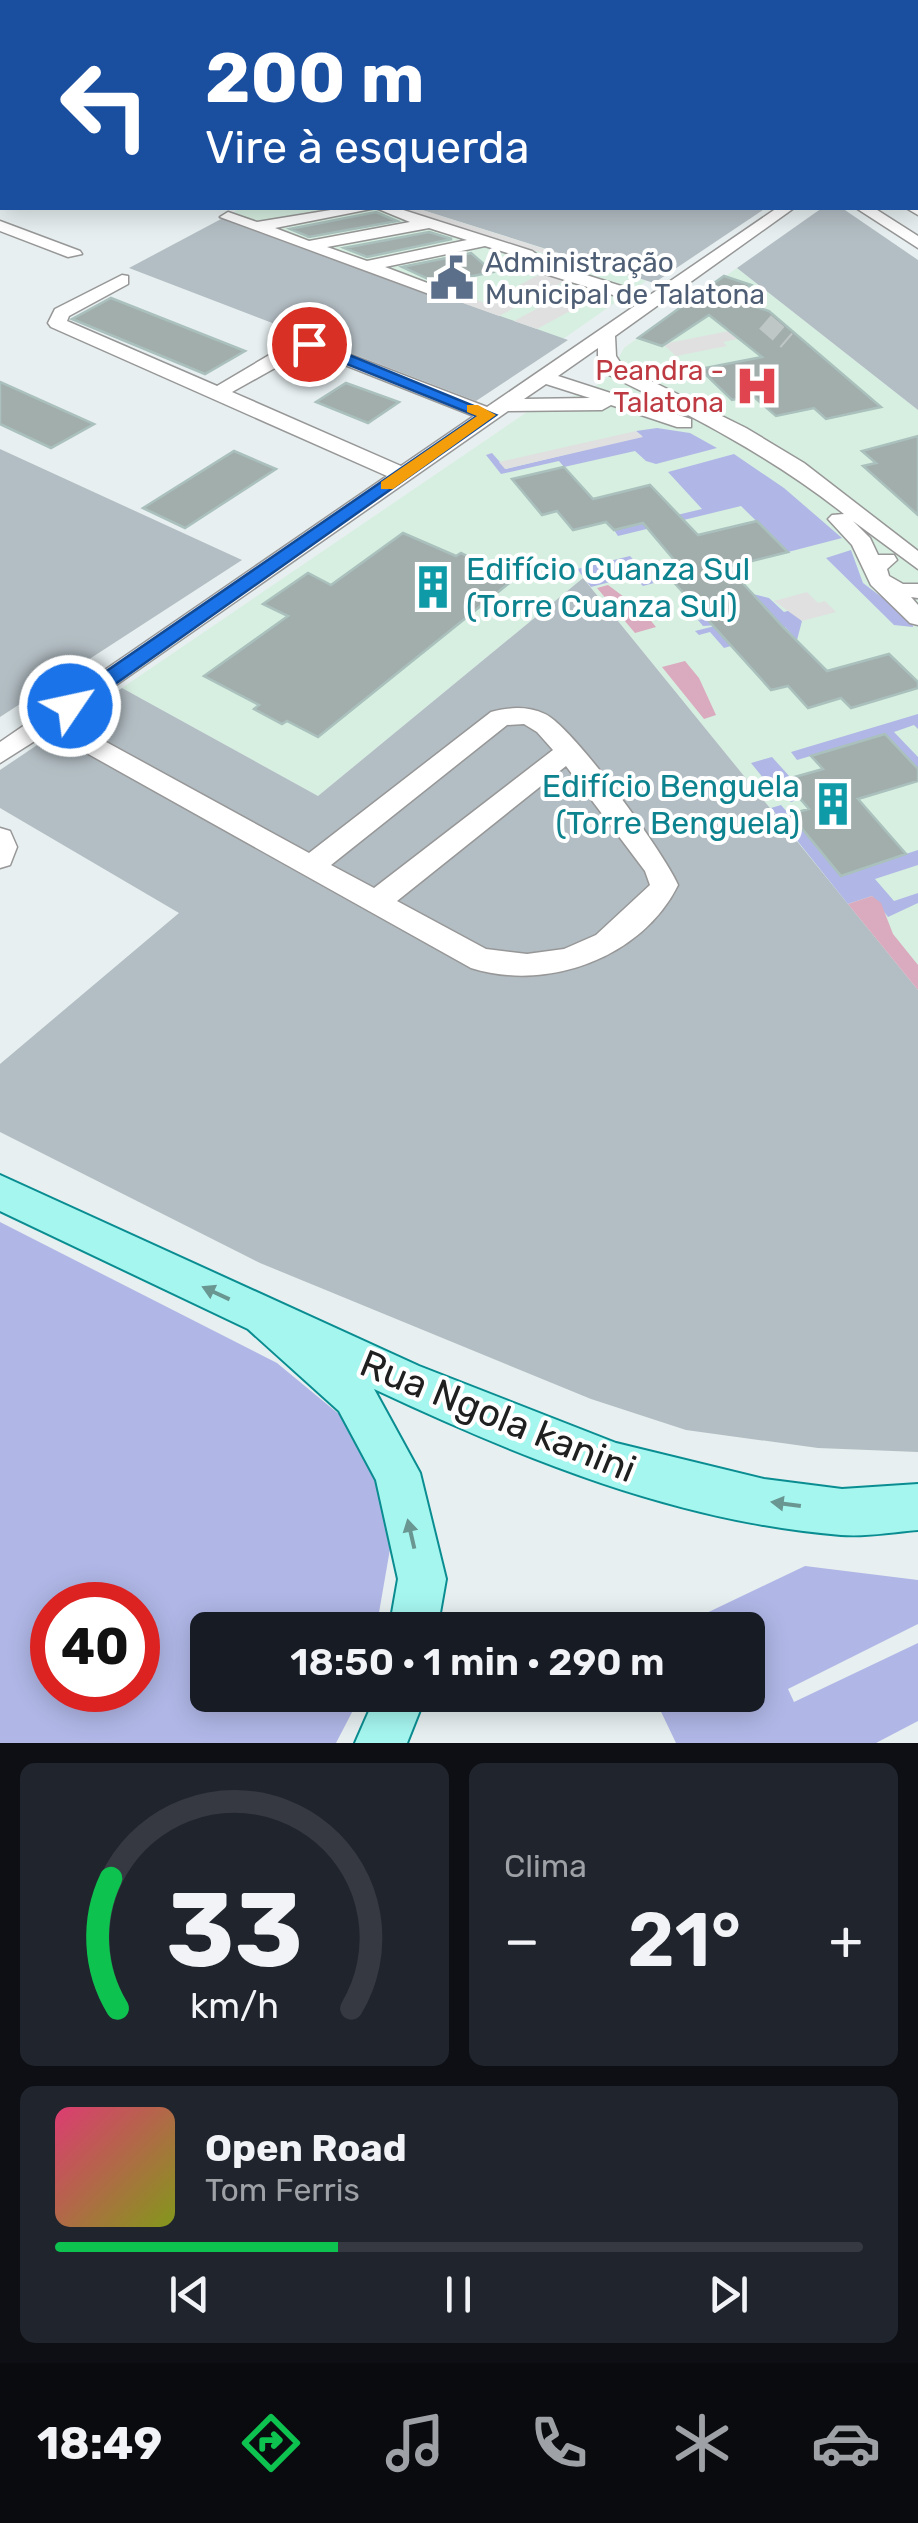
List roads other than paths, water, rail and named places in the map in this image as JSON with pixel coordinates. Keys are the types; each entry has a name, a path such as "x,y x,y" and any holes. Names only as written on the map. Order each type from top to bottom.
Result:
{"main road":[{"name":"Rua Ngola kanini","path":"0,1192 467,1410 628,1472 726,1496 846,1512 918,1507"},
{"path":"264,1315 354,1396 397,1473 422,1579 416,1612"},
{"path":"380,1743 394,1712"}],"street":[{"path":"242,210 228,218 440,293 453,285"},
{"path":"256,227 356,210"},
{"path":"389,210 526,254 546,268 652,302"},
{"path":"0,754 785,210"},
{"path":"867,210 918,244"},
{"path":"309,245 428,222"},
{"path":"0,226 74,254"},
{"path":"367,266 487,241"},
{"path":"122,280 60,313 57,323 403,474"},
{"path":"606,334 610,366 813,498 862,543 882,579 918,618"},
{"path":"218,394 299,345 309,344 496,410 616,401 638,385"},
{"path":"543,376 616,401 740,432 812,478 918,562"},
{"path":"882,579 885,560 918,562"},
{"path":"882,579 918,591"},
{"path":"48,721 481,960 526,965 568,960 606,943 657,899 664,884 658,867 568,751 542,720 522,714 500,718 311,866"},
{"path":"376,902 568,751"},
{"path":"0,838 4,847 0,858"},
{"path":"846,1512 918,1528"}],"tunnel":[{"path":"765,322 787,341"}],"place":[{"name":"Administração Municipal de Talatona","path":"452,278"},
{"name":"Peandra - Talatona","path":"757,386"},
{"name":"Edifício Cuanza Sul (Torre Cuanza Sul)","path":"433,587"},
{"name":"Edifício Benguela (Torre Benguela)","path":"833,804"}]}
